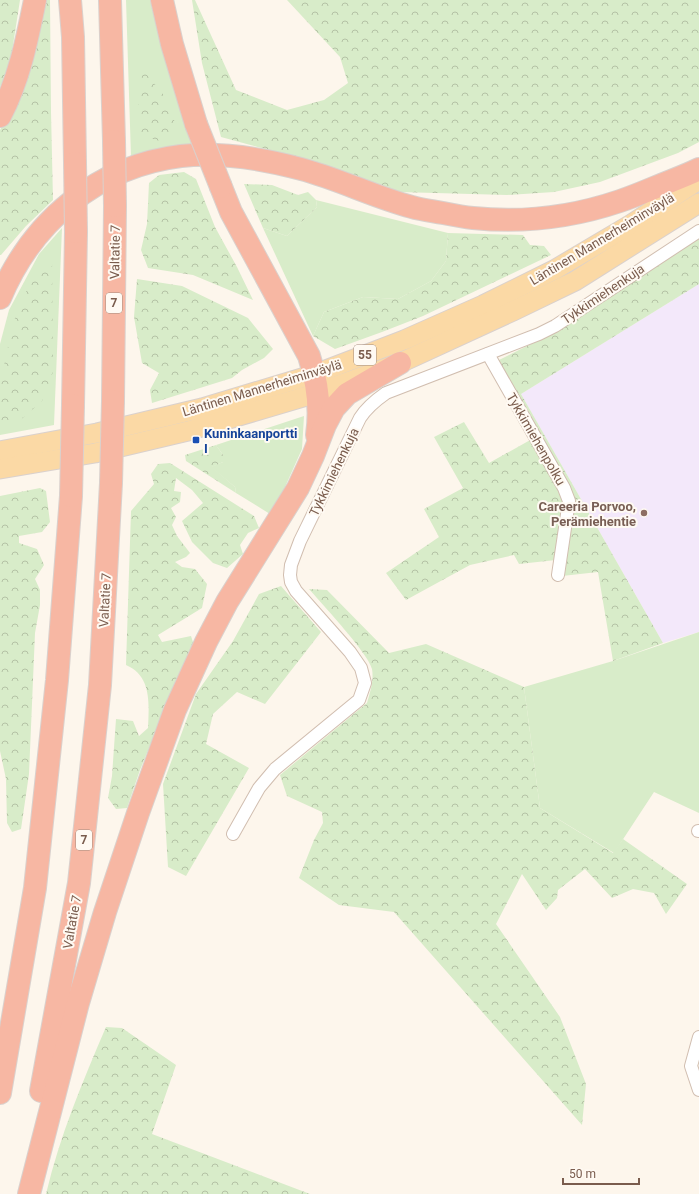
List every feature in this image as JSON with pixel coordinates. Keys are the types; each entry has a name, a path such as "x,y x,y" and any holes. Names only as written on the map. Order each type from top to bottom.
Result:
{"highway":[{"path":"0,116 10,98 26,44 34,0"},
{"path":"0,1093 35,888 57,680 71,496 76,232 73,37 70,0"},
{"name":"Valtatie 7","path":"22,1194 79,883 100,685 111,483 113,400 115,206 110,0"},
{"path":"162,0 172,44 196,124 231,212 309,356 316,383 319,415 313,456"},
{"path":"0,298 15,268 33,240 71,201 97,184 126,170 152,162 182,156 218,156 255,160 301,169 412,207 473,218 517,220 564,216 619,202 699,169"},
{"path":"29,1194 78,1003 105,912 138,813 175,710 206,642 227,602 298,488 313,456 325,424 334,408 347,394 400,363"}],"main road":[{"name":"Läntinen Mannerheiminväylä","path":"0,469 95,453 188,431 316,383 554,270 630,225 699,180"},
{"name":"Läntinen Mannerheiminväylä","path":"0,451 98,433 400,363 514,311 575,281 699,204"}],"street":[{"name":"Tykkimiehenkuja","path":"233,834 259,788 275,769 359,700 365,684 362,668 350,652 296,591 291,582 290,575 291,565 300,541 360,418 366,409 374,401 386,393 539,334 555,326 699,231"},
{"name":"Tykkimiehenpolku","path":"488,354 564,488 569,501 558,575"},
{"path":"699,1037 691,1066 699,1090"}],"shaded area":[{"name":"Careeria Porvoo, Perämiehentie","path":"699,284 699,632 663,643 521,394"}],"green space":[{"path":"0,0 20,0 10,64 0,87"},
{"path":"41,0 50,0 53,200 26,226 0,255 0,130 9,114"},
{"path":"126,0 150,0 162,49 193,148 158,151 131,157"},
{"path":"192,0 195,0 236,90 287,110 324,100 348,83 340,57 287,0 699,0 699,142 678,153 600,182 554,192 507,195 399,192 295,157 221,137 202,63"},
{"path":"143,70 163,94 177,127 159,141 140,134 138,98"},
{"path":"184,172 196,179 215,227 253,300 193,275 148,268 141,250 147,224 149,183 159,175"},
{"path":"244,184 272,185 298,195 308,192 316,200 317,207 287,236 263,228"},
{"path":"316,200 448,233 446,261 431,281 398,299 363,297 324,312 313,336 263,228 287,236 317,207"},
{"path":"62,228 54,425 0,435 0,344 9,310 39,254"},
{"path":"448,233 523,235 530,245 544,246 551,255 423,316 335,349 313,336 324,312 363,297 398,299 431,281 446,261"},
{"path":"699,235 699,284 521,394 663,643 613,661 598,572 562,576 573,500 497,361 549,335"},
{"path":"52,258 53,372 42,401 18,422 0,428 0,384 13,323 34,273"},
{"path":"137,279 182,286 248,318 273,349 264,358 242,370 232,378 152,403 150,390 159,373 142,363 134,317"},
{"path":"304,416 302,449 285,487 270,514 236,493 235,487 211,467 223,462 223,455 216,445"},
{"path":"464,422 489,463 532,439 565,501 556,560 519,564 514,555 470,565 406,600 386,573 439,537 424,509 463,488 434,437"},
{"path":"216,445 223,455 223,462 212,467 235,487 236,493 186,461 185,455"},
{"path":"170,463 254,516 259,528 248,533 240,545 243,554 227,568 213,563 192,542 182,521 203,503 192,490 176,478 174,491 181,492 180,502 171,508 176,517 172,525 177,536 190,553 186,557 175,562 182,567 195,569 207,584 202,608 158,635 162,642 191,636 195,648 153,738 127,808 116,809 108,798 112,776 116,719 133,721 139,736 148,728 149,710 145,683 141,676 126,665 131,511 154,484 151,474 158,464"},
{"path":"40,488 46,491 50,522 42,532 19,536 19,543 37,549 44,565 35,579 40,590 40,605 35,633 29,774 21,829 12,832 7,823 6,779 0,751 0,496"},
{"path":"281,586 321,632 265,704 237,692 213,714 206,744 249,768 186,876 168,867 163,784 196,694 233,641 259,594"},
{"path":"309,589 327,590 389,653 426,644 524,687 540,808 613,853 623,839 687,884 666,914 654,893 633,889 612,898 585,869 558,890 557,898 546,910 522,874 496,924 560,1017 586,1084 582,1125 394,912 339,905 299,878 314,840 323,823 322,812 287,796 280,775 367,703 372,678 372,669 363,652"},
{"path":"699,632 699,813 654,792 614,853 540,808 524,687 613,661"},
{"path":"106,1027 122,1028 176,1065 152,1134 310,1194 46,1194 65,1130 80,1089"}],"place":[{"name":"Kuninkaanportti I","path":"196,440"},
{"name":"Careeria Porvoo, Perämiehentie","path":"644,513"}]}
